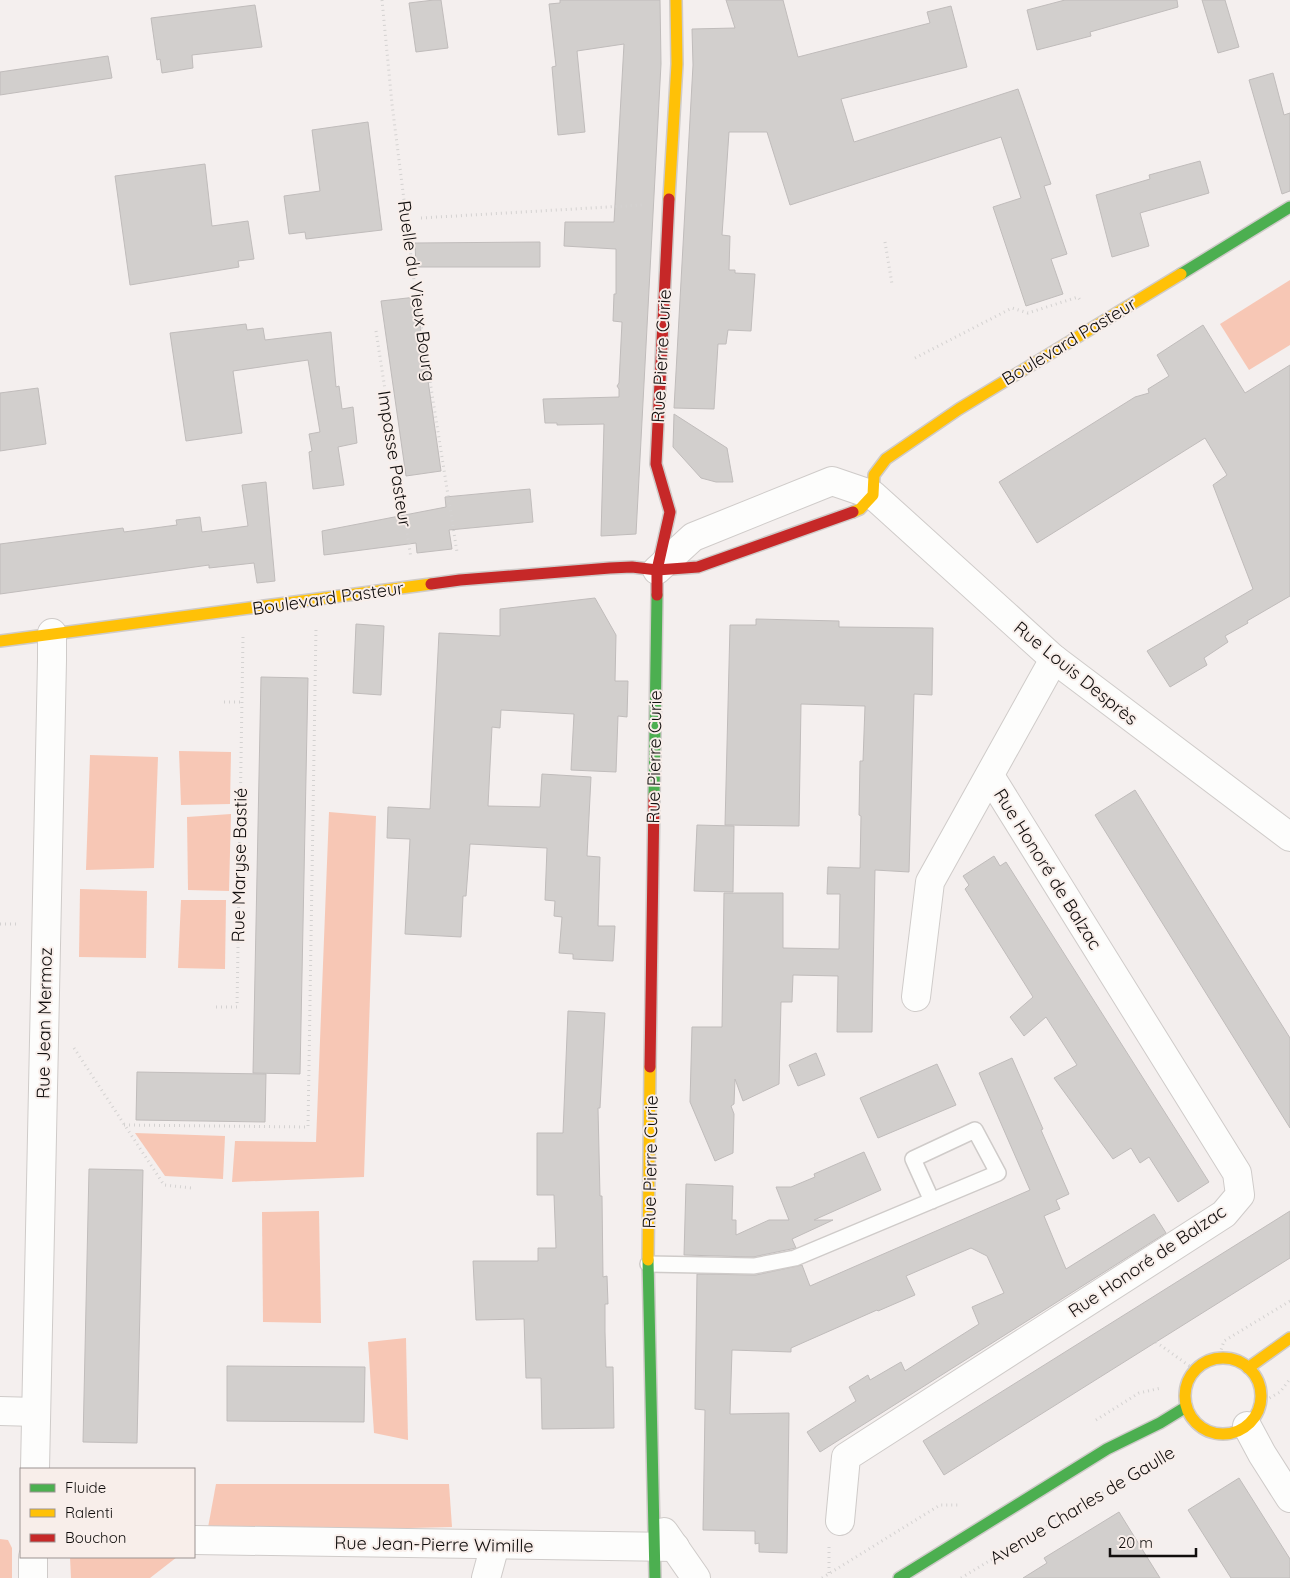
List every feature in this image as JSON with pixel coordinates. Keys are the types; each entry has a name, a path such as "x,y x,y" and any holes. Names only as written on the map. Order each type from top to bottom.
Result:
{"street":[{"name":"Rue Pierre Curie","path":"676,0 677,64 668,203 656,464 670,512 657,570 648,1264 654,1518 664,1547 696,1578"},
{"name":"Boulevard Pasteur","path":"0,641 460,580 610,568 632,567 657,570 698,567 860,509 873,495 874,475 886,459 959,409 1290,207"},
{"path":"657,570 693,537 832,481 873,495"},
{"name":"Rue Louis Desprès","path":"873,495 1054,659 1290,837"},
{"name":"Rue Jean Mermoz","path":"35,1468 52,634"},
{"path":"916,997 930,882 1054,659"},
{"name":"Rue Honoré de Balzac","path":"840,1521 846,1457 1224,1214 1240,1195 1238,1172 990,776"},
{"path":"1248,1368 1290,1338"},
{"path":"1218,1359 1232,1360 1248,1368 1258,1383 1261,1393 1254,1414 1237,1432 1225,1435 1212,1433 1201,1428 1194,1421 1186,1407 1185,1391 1188,1381 1195,1370 1206,1362 1218,1359"},
{"path":"899,1578 1107,1449 1160,1423 1186,1407"},
{"path":"0,1411 36,1412"},
{"path":"1254,1414 1262,1454 1290,1498"},
{"name":"Rue Jean-Pierre Wimille","path":"195,1540 664,1547"},
{"path":"486,1578 495,1545"},
{"path":"655,1578 664,1547"},
{"path":"32,1578 33,1558"}],"lane":[{"path":"648,1264 754,1266 795,1258 932,1201 998,1173 975,1130 913,1159 932,1201"}],"path":[{"name":"Ruelle du Vieux Bourg","path":"382,0 414,280 456,544 460,580"},
{"path":"420,218 668,203"},
{"path":"884,242 892,284"},
{"path":"915,358 1012,308 1028,313 1078,297 1095,326"},
{"name":"Impasse Pasteur","path":"376,331 415,586"},
{"path":"124,1125 308,1127 316,599"},
{"name":"Rue Maryse Bastié","path":"216,1007 237,1007 243,609"},
{"path":"224,702 242,702"},
{"path":"71,1044 164,1185 192,1188"},
{"path":"1218,1359 1224,1341 1290,1301"},
{"path":"1156,1342 1195,1370"},
{"path":"1254,1414 1280,1392 1290,1379"},
{"path":"1090,1424 1139,1393 1188,1381"},
{"name":"Avenue Charles de Gaulle","path":"961,1578 1166,1454"},
{"path":"822,1578 940,1505 959,1506 968,1500"}],"shaded area":[{"path":"1290,280 1290,345 1249,370 1220,324"},
{"path":"179,751 231,752 230,804 181,805"},
{"path":"90,755 158,757 154,868 86,870"},
{"path":"329,812 376,816 364,1177 232,1182 235,1141 316,1142"},
{"path":"231,814 229,891 188,890 187,817"},
{"path":"80,889 147,891 146,958 79,957"},
{"path":"181,900 226,900 225,969 178,968"},
{"path":"135,1133 225,1136 223,1179 165,1176"},
{"path":"319,1211 321,1323 263,1322 262,1212"},
{"path":"406,1338 408,1440 374,1433 368,1342"},
{"path":"216,1484 449,1484 452,1527 207,1533"},
{"path":"0,1539 8,1540 12,1548 12,1578 0,1578"},
{"path":"70,1558 176,1558 150,1578 71,1578"}],"building":[{"path":"441,0 448,48 416,52 409,3"},
{"path":"560,0 660,0 661,64 636,534 601,536 604,424 557,425 557,423 545,423 543,399 619,397 617,386 619,383 622,322 613,321 614,294 616,294 616,249 564,246 565,222 614,222 624,44 577,51 585,132 558,135 552,67 556,66 549,4 560,3"},
{"path":"726,0 783,0 798,57 930,23 927,12 951,6 967,67 841,99 854,142 1018,89 1051,184 1044,186 1067,254 1051,259 1063,294 1026,306 993,207 1021,198 1001,137 790,205 767,132 729,132 722,235 730,236 729,270 735,270 735,273 755,274 751,331 728,330 726,344 718,344 714,409 674,408 693,65 692,29 735,28"},
{"path":"1065,0 1177,0 1178,7 1090,32 1091,36 1037,50 1027,10"},
{"path":"1202,0 1225,0 1239,47 1218,53"},
{"path":"255,5 262,47 192,55 193,68 162,73 160,59 157,60 151,18"},
{"path":"108,56 112,78 0,95 0,72"},
{"path":"1273,73 1284,115 1290,113 1290,191 1282,194 1249,80"},
{"path":"368,122 382,230 306,239 305,232 289,234 284,196 320,191 312,130"},
{"path":"1200,161 1209,193 1140,213 1149,246 1112,257 1096,195 1150,179 1149,175"},
{"path":"205,164 212,226 248,221 254,259 238,261 239,267 130,285 115,176"},
{"path":"540,242 540,267 416,267 415,243"},
{"path":"416,297 441,471 406,476 381,301"},
{"path":"246,324 247,330 263,328 265,340 331,332 336,387 339,386 342,409 353,407 357,443 338,447 344,485 313,489 309,452 312,451 309,434 320,432 308,360 233,371 242,433 186,441 170,333"},
{"path":"1203,325 1245,393 1290,365 1290,596 1225,636 1228,642 1204,658 1207,665 1170,687 1147,651 1253,589 1213,485 1227,475 1205,438 1037,543 999,482 1135,397 1149,393 1148,389 1169,376 1157,355"},
{"path":"38,388 46,444 0,451 0,393"},
{"path":"674,414 727,448 733,482 716,482 701,478 673,447"},
{"path":"266,482 275,581 257,583 254,563 209,568 209,565 0,594 0,544 123,528 124,532 177,525 176,520 200,517 202,532 248,526 242,485"},
{"path":"530,489 533,522 449,530 452,549 417,553 416,543 324,555 322,531 446,507 445,497"},
{"path":"595,598 616,635 615,681 628,681 627,717 618,716 616,772 571,770 574,714 501,710 500,728 492,727 488,806 540,807 542,774 591,777 587,856 600,857 598,926 615,926 613,961 573,959 573,954 559,953 562,917 554,916 555,901 545,900 547,848 470,844 466,896 463,896 461,937 405,934 410,839 387,838 388,807 430,809 439,633 500,636 500,609"},
{"path":"756,619 839,621 839,627 933,628 932,695 914,694 909,872 875,870 872,1032 837,1032 838,976 793,975 792,1002 781,1002 779,1084 743,1101 735,1079 734,1104 731,1106 734,1114 733,1153 715,1161 690,1102 692,1027 722,1027 724,893 783,893 783,948 839,949 840,894 827,894 828,867 860,868 860,761 863,761 865,706 801,704 799,826 725,825 730,625 756,625"},
{"path":"356,624 384,626 381,695 353,693"},
{"path":"261,677 308,678 300,1074 253,1073"},
{"path":"1135,790 1290,1038 1290,1128 1095,815"},
{"path":"697,825 734,826 733,892 694,891"},
{"path":"994,856 1000,866 1006,862 1209,1182 1178,1202 1149,1157 1140,1163 1131,1148 1113,1159 1054,1078 1077,1065 1046,1017 1024,1036 1010,1017 1033,997 965,889 969,885 963,876"},
{"path":"568,1011 605,1013 600,1108 598,1108 603,1277 607,1276 608,1304 605,1304 606,1367 613,1367 614,1428 542,1429 541,1378 526,1378 524,1319 476,1320 473,1261 538,1261 538,1248 556,1248 554,1195 537,1195 537,1133 563,1133"},
{"path":"816,1053 825,1075 798,1086 789,1065"},
{"path":"1012,1058 1069,1194 1056,1200 1060,1209 1044,1216 1066,1269 1154,1214 1166,1233 820,1452 807,1432 856,1401 849,1387 868,1375 870,1380 901,1362 905,1371 979,1324 972,1307 1004,1293 987,1256 971,1248 906,1276 915,1295 791,1348 791,1352 732,1350 730,1414 789,1413 787,1553 759,1552 759,1543 755,1544 755,1531 703,1530 705,1410 695,1409 697,1274 756,1275 802,1265 810,1286 1030,1190 979,1073"},
{"path":"937,1064 956,1105 878,1138 860,1098"},
{"path":"137,1072 266,1074 265,1122 136,1120"},
{"path":"864,1152 881,1190 814,1220 833,1220 792,1239 796,1248 753,1257 684,1255 686,1184 733,1186 732,1220 736,1220 736,1235 769,1220 789,1220 776,1187 791,1187 815,1177 814,1174"},
{"path":"89,1169 143,1170 137,1443 83,1442"},
{"path":"1290,1211 1290,1258 944,1475 923,1441"},
{"path":"227,1366 365,1367 364,1422 227,1421"},
{"path":"1239,1478 1290,1559 1290,1578 1231,1578 1188,1510"},
{"path":"1119,1512 1160,1578 1023,1578 1047,1563 1044,1558"}],"traffic: fast":[{"path":"1181,274 1290,207"},
{"path":"654,796 657,595"},
{"path":"648,1260 655,1578"},
{"path":"899,1578 1107,1449 1160,1423 1186,1407"}],"traffic: slow":[{"path":"669,199 677,64 676,0"},
{"path":"853,512 860,509 873,495 874,475 886,459 959,409 1181,274"},
{"path":"0,641 431,584"},
{"path":"648,1260 650,1067"},
{"path":"1248,1368 1290,1338"},
{"path":"1223,1358 1237,1361 1250,1369 1258,1382 1261,1396 1258,1410 1250,1423 1237,1431 1223,1434 1209,1431 1196,1423 1188,1410 1185,1396 1188,1382 1196,1369 1209,1361 1223,1358"}],"traffic: jam":[{"path":"657,595 657,570 670,512 656,464 669,199"},
{"path":"431,584 610,568 632,567 657,570 698,567 853,512"},
{"path":"650,1067 654,796"}]}
